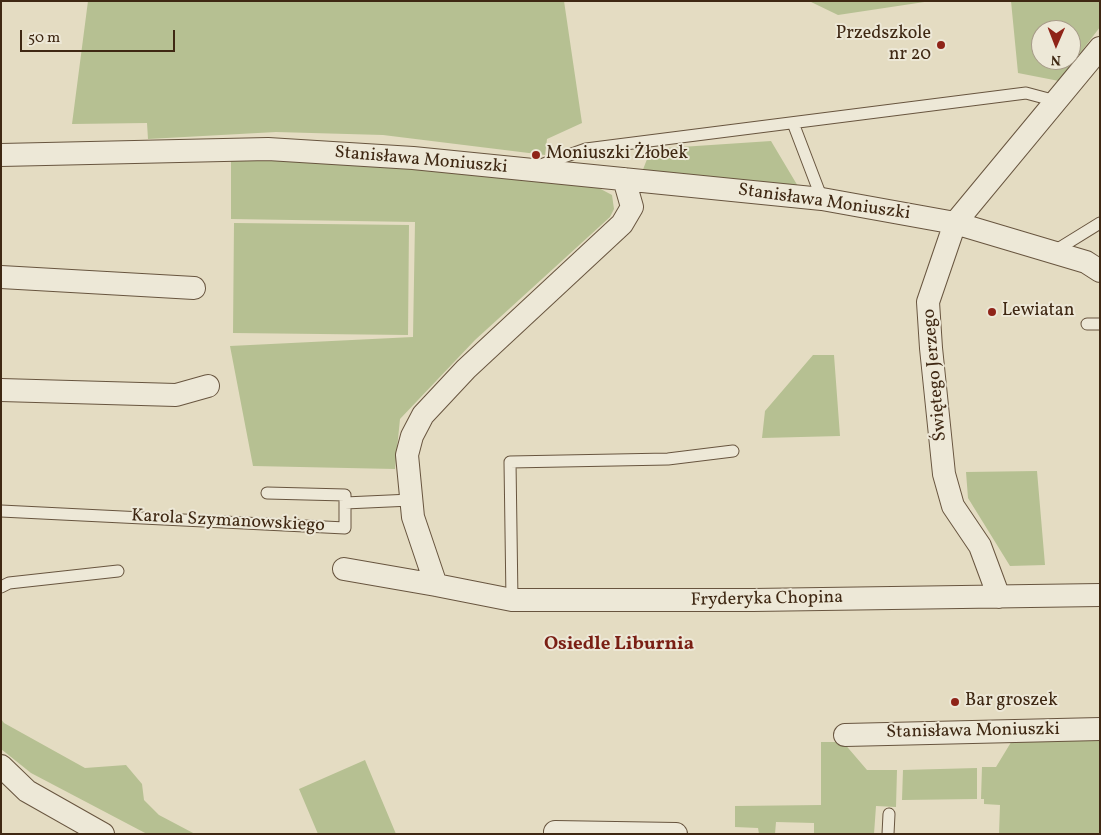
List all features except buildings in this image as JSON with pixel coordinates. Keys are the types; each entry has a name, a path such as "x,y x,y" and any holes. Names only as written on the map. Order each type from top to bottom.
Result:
{"street":[{"name":"Świętego Jerzego","path":"999,597 980,546 953,506 944,474 928,302 954,223 1099,49"},
{"name":"Stanisława Moniuszki","path":"1,155 268,149 413,158 822,199 954,223 1086,262 1100,271"},
{"path":"436,585 413,517 407,455 412,436 423,415 466,369 622,224 632,207 624,180"},
{"path":"1,278 194,288"},
{"path":"1,390 176,395 208,386"},
{"name":"Fryderyka Chopina","path":"344,569 512,600 753,600 1100,595"},
{"name":"Stanisława Moniuszki","path":"845,735 1100,729"},
{"path":"1,766 27,791 102,834"},
{"path":"555,834 555,832 676,834"}],"lane":[{"path":"528,170 586,149 1026,93 1056,101"},
{"path":"793,123 822,199"},
{"path":"1053,252 1100,223"},
{"path":"1087,324 1100,324"},
{"path":"512,600 510,462 668,459 733,451"},
{"name":"Karola Szymanowskiego","path":"1,511 345,528 345,496 267,493"},
{"path":"345,503 411,500"},
{"path":"1,587 9,583 118,571"},
{"path":"888,834 889,814"}],"green space":[{"path":"88,1 564,1 582,123 547,139 545,155 383,135 276,132 148,139 147,123 72,124"},
{"path":"809,1 931,1 838,15"},
{"path":"1011,1 1100,1 1100,27 1081,52 1081,20 1031,20 1031,70 1067,70 1059,81 1018,73"},
{"path":"771,141 799,188 642,172 651,149"},
{"path":"231,157 354,164 595,186 612,195 614,209 610,217 475,340 400,419 395,469 253,466 230,346 413,337 415,222 231,219"},
{"path":"234,223 409,225 408,335 233,333"},
{"path":"813,355 834,355 840,436 762,438 765,411"},
{"path":"1037,471 1045,565 1010,566 968,498 966,472"},
{"path":"1,719 4,723 85,768 126,765 142,784 144,800 159,815 195,834 147,834 31,773 1,749"},
{"path":"1100,736 1100,834 999,834 1000,805 984,804 984,799 981,799 982,767 996,767 1013,739"},
{"path":"821,742 843,742 867,770 897,770 896,807 876,806 874,834 814,834 814,823 776,822 775,834 759,834 758,828 735,827 735,806 821,805"},
{"path":"365,760 396,834 318,834 299,789"},
{"path":"977,768 977,799 902,800 903,770"}],"place":[{"name":"Przedszkole nr 20","path":"941,45"},
{"name":"Moniuszki Żłobek","path":"536,155"},
{"name":"Lewiatan","path":"992,312"},
{"name":"Bar groszek","path":"955,702"}],"district":[{"name":"Osiedle Liburnia","path":"619,646"}]}
